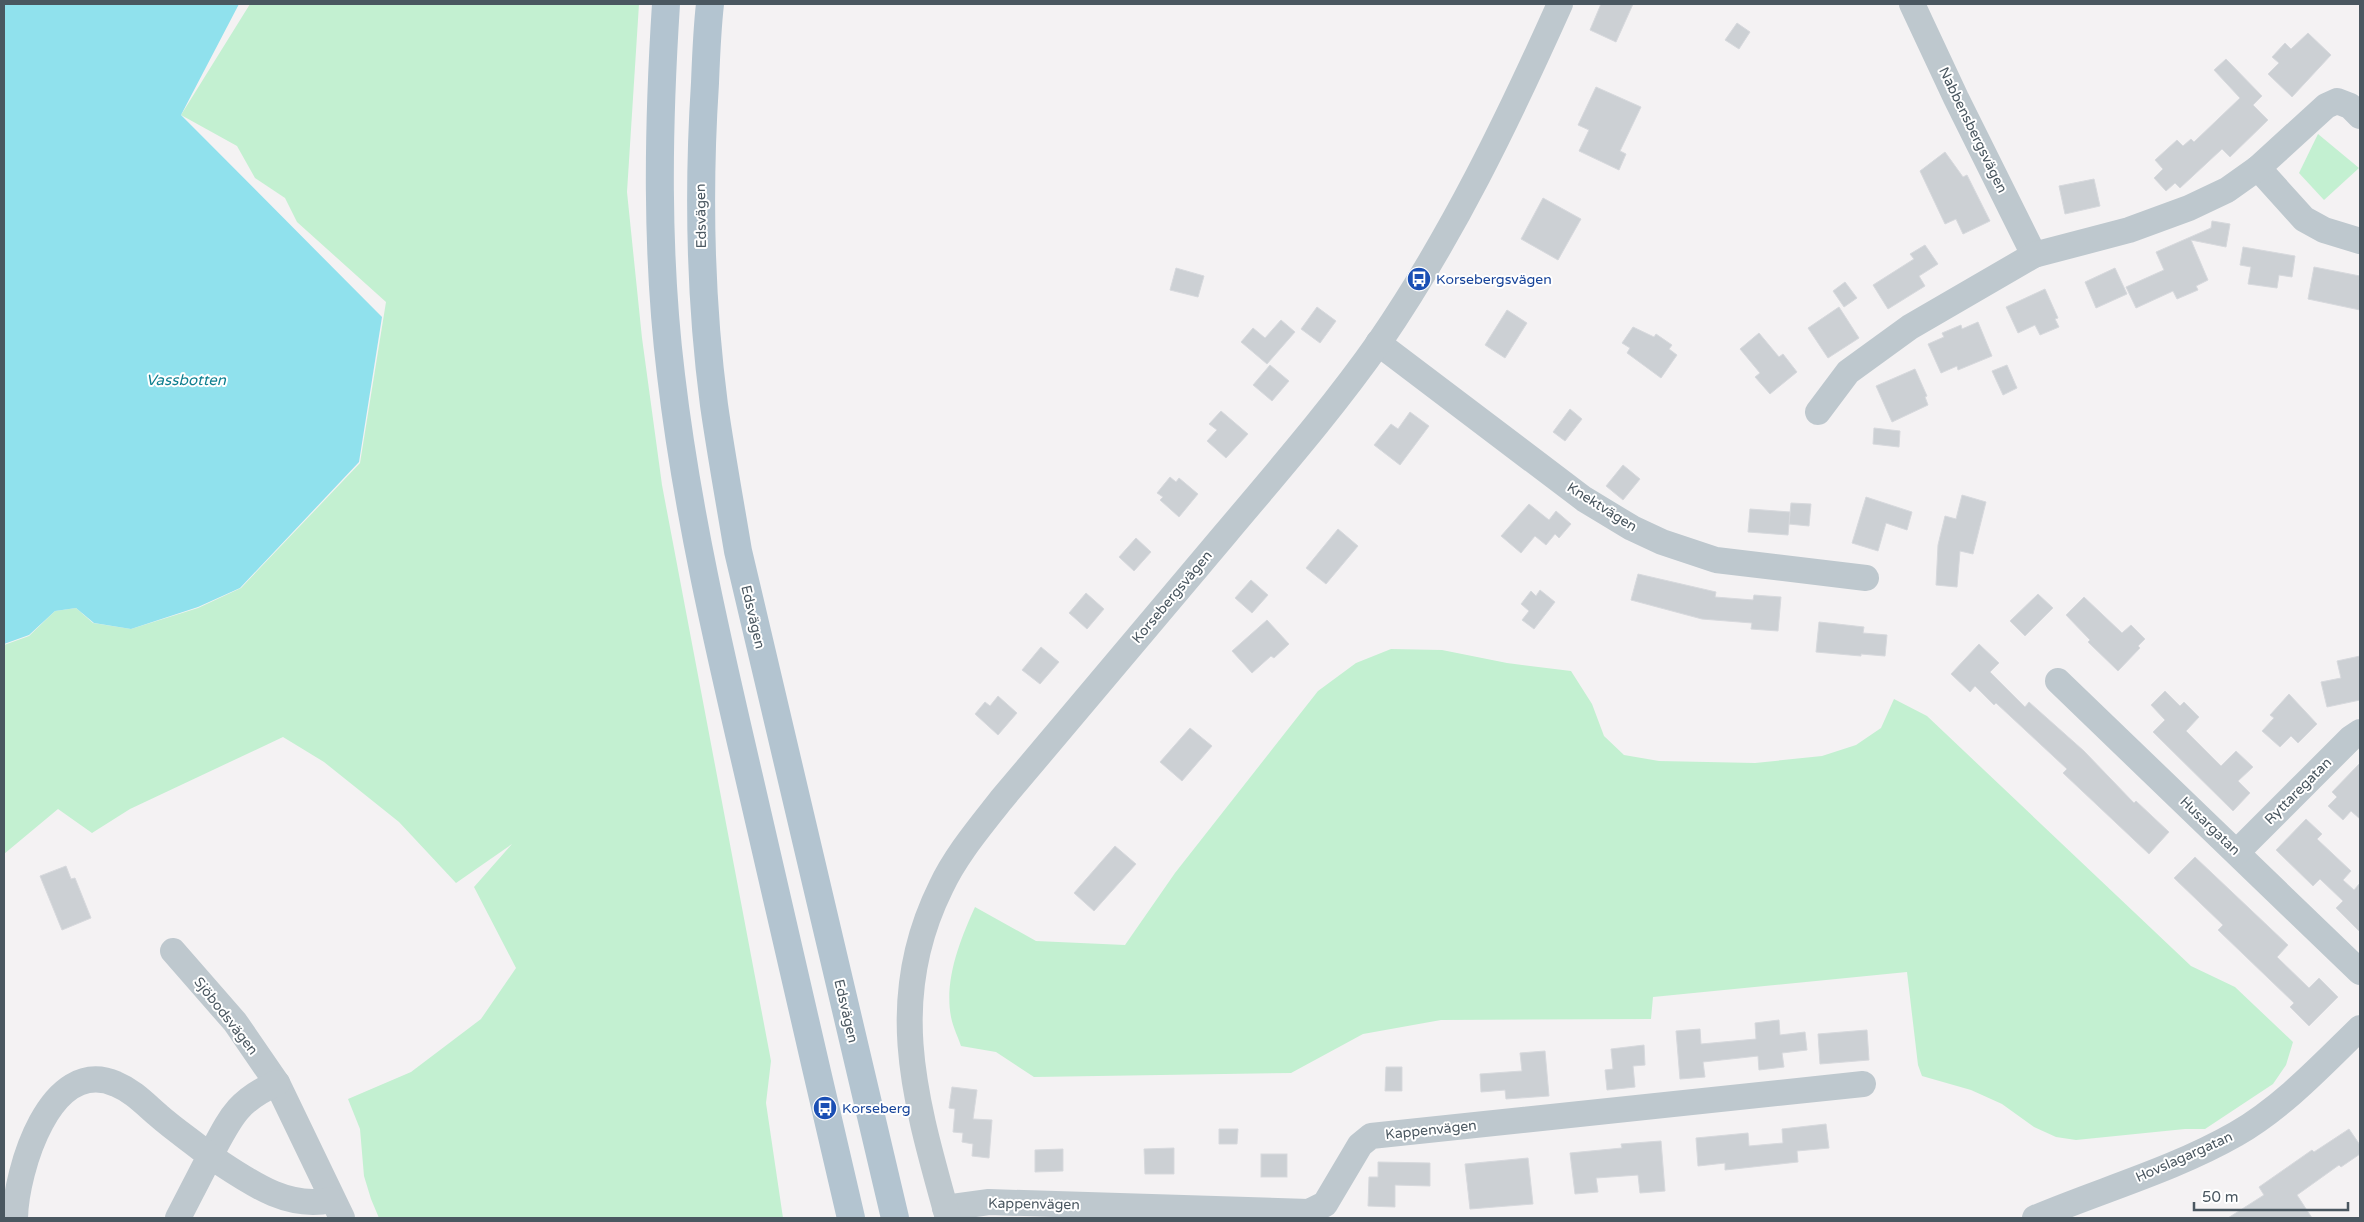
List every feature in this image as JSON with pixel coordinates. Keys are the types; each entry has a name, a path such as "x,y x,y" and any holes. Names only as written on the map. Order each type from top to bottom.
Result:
{"main road":[{"path":"666,4 659,160 660,231 671,373 684,470 704,583 851,1218"},
{"name":"Edsvägen","path":"710,4 700,155 700,203 704,302 714,404 740,560 895,1218"}],"street":[{"name":"Korsebergsvägen","path":"947,1213 926,1139 917,1096 908,1024 915,955 942,885 965,848 1001,800 1288,458 1378,343 1423,273 1468,194 1528,75 1560,4"},
{"name":"Nabbensbergsvägen","path":"1912,4 1956,98 2034,255"},
{"path":"1818,412 1848,372 1910,327 2034,255 2129,230 2189,208 2227,190 2258,168 2326,106 2337,101 2350,106 2360,116"},
{"path":"2258,168 2304,219 2324,230 2360,241"},
{"name":"Knektvägen","path":"1378,343 1584,499 1632,528 1662,542 1716,560 1866,578"},
{"name":"Husargatan","path":"2058,681 2360,972"},
{"name":"Ryttaregatan","path":"2237,852 2351,738 2360,732"},
{"name":"Sjöbodsvägen","path":"174,951 235,1022 277,1083 337,1209"},
{"name":"Hovslagargatan","path":"2035,1218 2188,1157 2236,1134 2302,1084 2360,1028"},
{"name":"Sjöbodsvägen","path":"15,1218 15,1202 21,1172 41,1122 60,1094 82,1082 101,1080 138,1096 210,1156 274,1196 337,1209"},
{"path":"178,1218 232,1114 255,1093 277,1083"},
{"name":"Kappenvägen","path":"947,1213 988,1202 1309,1212 1325,1204 1360,1144 1371,1136 1863,1084"}],"green space":[{"path":"250,4 639,4 627,192 642,338 662,485 771,1061 766,1103 783,1218 379,1218 364,1176 360,1129 348,1099 411,1072 481,1019 516,968 474,887 512,844 456,883 399,822 324,762 283,737 130,809 92,833 58,809 4,854 4,645 29,636 55,611 76,608 93,623 131,629 198,608 241,588 360,463 386,302 297,222 285,198 255,178 237,146 181,115"},
{"path":"2318,134 2359,168 2324,200 2299,173"},
{"path":"1391,649 1442,650 1507,663 1571,671 1592,704 1604,736 1624,755 1659,761 1755,763 1822,756 1856,745 1881,728 1894,699 1927,716 2191,966 2235,987 2293,1042 2286,1065 2273,1084 2205,1129 2185,1129 2076,1140 2056,1137 2034,1127 2002,1104 1971,1090 1922,1076 1918,1065 1907,972 1653,997 1651,1019 1441,1020 1363,1034 1291,1073 1034,1077 996,1052 961,1046 951,1017 950,989 959,947 975,907 1036,941 1125,945 1175,873 1318,691 1356,663"}],"water":[{"name":"Vassbotten","path":"4,4 239,4 181,115 382,317 359,462 240,588 198,607 131,629 94,623 76,608 55,611 29,635 4,644"}],"building":[{"path":"1601,4 1633,4 1616,42 1590,30"},
{"path":"1737,23 1750,32 1739,49 1725,40"},
{"path":"2308,33 2331,55 2292,97 2268,74 2279,63 2272,57 2285,43 2291,49"},
{"path":"2226,59 2262,96 2253,105 2268,120 2230,157 2222,149 2180,188 2175,183 2166,191 2154,178 2163,169 2155,160 2177,140 2183,146 2191,139 2194,142 2240,98 2214,70"},
{"path":"1596,87 1641,107 1620,151 1626,154 1619,170 1579,151 1589,130 1578,125"},
{"path":"1945,152 1963,177 1967,175 1990,221 1963,234 1956,219 1945,224 1920,171"},
{"path":"2094,179 2100,206 2065,214 2059,186"},
{"path":"1543,198 1581,219 1558,260 1521,239"},
{"path":"2212,221 2230,224 2226,247 2191,240 2208,280 2196,286 2198,290 2177,299 2173,291 2136,308 2126,287 2164,270 2156,252 2211,228"},
{"path":"1925,245 1938,264 1919,276 1925,286 1888,309 1873,285 1914,259 1910,254"},
{"path":"2243,247 2295,256 2292,277 2279,275 2277,288 2248,284 2251,267 2240,265"},
{"path":"2314,267 2360,276 2360,310 2308,299"},
{"path":"1176,268 1204,276 1198,297 1170,290"},
{"path":"2115,268 2127,294 2096,308 2085,282"},
{"path":"1845,282 1857,298 1844,307 1833,291"},
{"path":"2045,289 2058,318 2055,319 2059,327 2040,335 2035,325 2018,333 2006,307"},
{"path":"1317,307 1336,321 1320,343 1301,329"},
{"path":"1839,307 1859,338 1828,358 1808,328"},
{"path":"1507,310 1527,323 1505,358 1485,345"},
{"path":"1281,320 1295,332 1267,364 1241,342 1253,328 1265,338"},
{"path":"1978,322 1992,356 1958,370 1957,366 1941,373 1928,344 1944,337 1942,333 1961,325 1962,329"},
{"path":"1633,327 1654,337 1656,334 1672,345 1669,349 1677,355 1661,378 1627,353 1630,348 1622,343"},
{"path":"1759,333 1779,357 1783,354 1797,372 1770,394 1755,377 1760,373 1740,349"},
{"path":"1270,365 1289,381 1272,401 1253,385"},
{"path":"2007,365 2017,388 2003,395 1992,371"},
{"path":"1915,369 1927,396 1925,397 1928,405 1892,422 1876,386"},
{"path":"1570,409 1582,419 1565,441 1553,432"},
{"path":"1221,411 1248,434 1226,458 1207,441 1217,430 1209,424"},
{"path":"1410,412 1429,426 1400,465 1374,445 1391,424 1398,429"},
{"path":"1874,428 1900,431 1899,447 1873,444"},
{"path":"1623,465 1640,479 1623,500 1606,486"},
{"path":"1170,477 1176,482 1179,478 1198,494 1179,517 1160,500 1163,497 1157,493"},
{"path":"1962,495 1986,502 1973,554 1960,551 1957,587 1936,585 1938,545 1945,516 1956,519"},
{"path":"1866,497 1912,512 1907,530 1886,523 1878,551 1852,543"},
{"path":"1791,503 1811,504 1809,526 1789,524"},
{"path":"1529,504 1549,520 1556,511 1571,524 1559,538 1555,534 1546,545 1535,536 1521,553 1501,536"},
{"path":"1750,509 1790,512 1788,535 1748,532"},
{"path":"1338,529 1358,546 1326,584 1306,568"},
{"path":"1136,538 1151,552 1134,571 1119,557"},
{"path":"1638,574 1716,592 1715,597 1753,600 1754,595 1781,597 1778,631 1751,629 1752,623 1702,619 1631,600"},
{"path":"1251,580 1268,595 1252,613 1235,598"},
{"path":"1540,590 1555,602 1534,629 1522,620 1529,611 1521,604 1531,591 1536,596"},
{"path":"1086,593 1104,609 1087,629 1069,613"},
{"path":"2038,594 2053,608 2025,636 2010,621"},
{"path":"2084,597 2122,633 2131,625 2145,639 2138,646 2140,648 2118,671 2088,642 2090,640 2066,615"},
{"path":"1267,620 1289,644 1274,658 1271,656 1252,673 1232,651"},
{"path":"1819,622 1864,627 1863,633 1887,635 1885,656 1816,652"},
{"path":"1979,644 1999,663 1990,672 2025,707 2029,702 2084,751 2134,803 2136,801 2169,832 2149,854 2063,773 2067,769 1996,703 1994,705 1975,686 1970,692 1951,674"},
{"path":"1041,647 1059,662 1040,684 1022,670"},
{"path":"2360,656 2360,700 2327,707 2321,682 2341,678 2337,661"},
{"path":"2165,691 2180,706 2184,702 2199,717 2186,731 2221,766 2236,751 2253,767 2238,781 2250,793 2233,811 2153,732 2165,720 2151,705"},
{"path":"2289,694 2317,724 2298,743 2291,736 2280,747 2262,731 2274,718 2270,715"},
{"path":"998,696 1017,713 998,735 975,714 985,702 990,706"},
{"path":"1190,728 1212,746 1182,781 1160,762"},
{"path":"2360,763 2360,819 2351,811 2343,820 2328,806 2337,797 2332,792"},
{"path":"2306,819 2322,834 2317,839 2351,871 2343,880 2354,890 2360,883 2360,932 2336,908 2343,901 2320,879 2313,886 2276,850"},
{"path":"1115,846 1136,864 1094,911 1074,893"},
{"path":"2195,857 2288,945 2277,957 2309,988 2319,978 2338,997 2309,1026 2290,1007 2294,1003 2218,930 2223,925 2174,878"},
{"path":"66,866 71,879 75,878 91,918 62,930 40,876"},
{"path":"1779,1020 1780,1035 1805,1032 1807,1050 1782,1053 1784,1067 1759,1070 1758,1056 1703,1062 1705,1077 1680,1079 1676,1031 1700,1029 1701,1044 1756,1039 1755,1023"},
{"path":"1867,1030 1869,1060 1820,1064 1818,1034"},
{"path":"1644,1045 1645,1065 1633,1066 1635,1087 1607,1090 1605,1070 1613,1069 1611,1049"},
{"path":"1545,1051 1549,1096 1506,1099 1505,1090 1481,1092 1480,1074 1522,1071 1520,1053"},
{"path":"1386,1067 1402,1067 1402,1091 1385,1091"},
{"path":"952,1087 977,1090 973,1119 992,1120 989,1158 972,1156 973,1144 962,1142 963,1133 953,1132 955,1109 949,1108"},
{"path":"1826,1124 1829,1148 1797,1151 1798,1162 1725,1170 1725,1163 1698,1166 1696,1138 1748,1133 1749,1146 1783,1143 1782,1129"},
{"path":"1219,1129 1238,1129 1237,1144 1219,1144"},
{"path":"2349,1129 2360,1145 2360,1154 2341,1167 2339,1165 2297,1195 2312,1218 2228,1218 2264,1195 2259,1187 2312,1150 2314,1152"},
{"path":"1661,1141 1665,1191 1640,1193 1638,1175 1596,1178 1598,1192 1575,1194 1570,1153 1622,1148 1621,1144"},
{"path":"1174,1148 1174,1174 1145,1174 1144,1149"},
{"path":"1063,1149 1063,1171 1035,1172 1035,1150"},
{"path":"1261,1154 1287,1154 1287,1177 1261,1177"},
{"path":"1528,1158 1533,1204 1470,1209 1465,1164"},
{"path":"1378,1162 1430,1163 1430,1186 1395,1185 1395,1207 1368,1206 1369,1177 1378,1177"}],"place":[{"name":"Korsebergsvägen","path":"1419,279"},
{"name":"Korseberg","path":"825,1108"}]}
